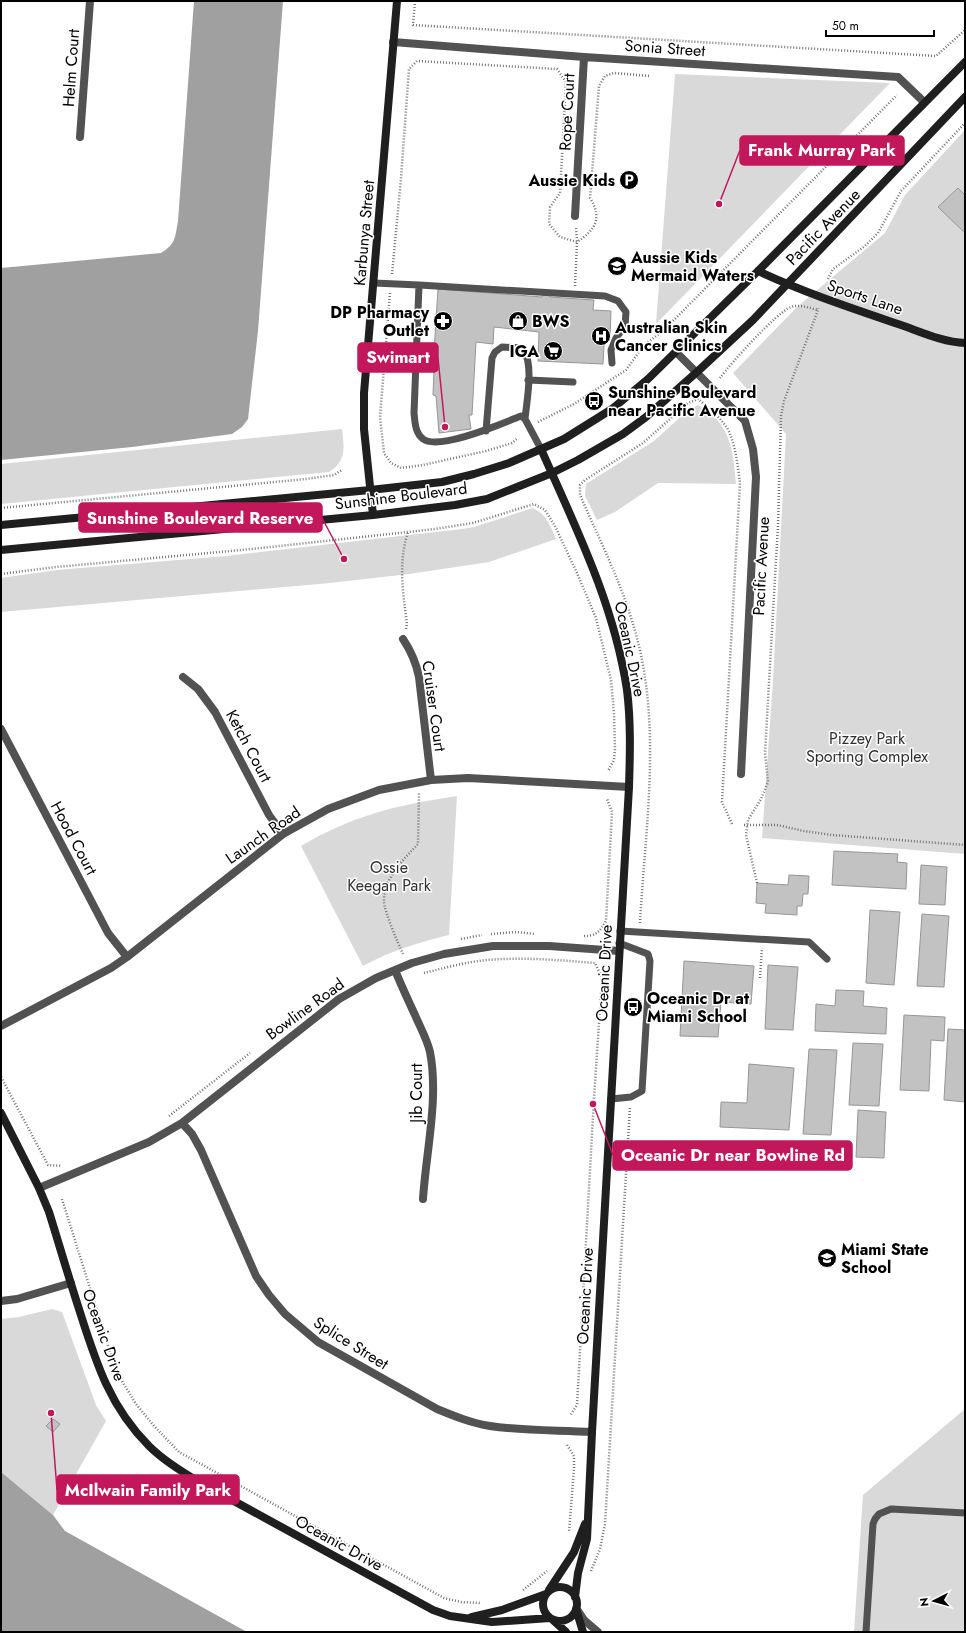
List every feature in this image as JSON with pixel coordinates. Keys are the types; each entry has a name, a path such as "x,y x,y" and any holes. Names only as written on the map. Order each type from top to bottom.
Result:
{"street":[{"name":"Helm Court","path":"80,137 90,1"},
{"name":"Karbunya Street","path":"374,516 364,429 364,393 397,1"},
{"name":"Sonia Street","path":"393,42 584,57 898,77 924,102"},
{"name":"Rope Court","path":"575,216 584,57"},
{"name":"Pacific Avenue","path":"741,774 756,477 753,449 745,421 676,352 965,62"},
{"name":"Pacific Avenue","path":"697,372 788,285 965,97"},
{"name":"Sports Lane","path":"758,271 788,285 943,339 965,343"},
{"name":"Sunshine Boulevard","path":"1,525 370,490 442,482 462,477 509,463 541,450 570,435 612,409 648,379 676,352"},
{"name":"Sunshine Boulevard","path":"1,550 374,516 455,506 487,499 552,473 623,434 646,417 697,372"},
{"name":"Oceanic Drive","path":"541,450 596,575 614,630 627,691 630,719 629,787 592,1432 589,1513 587,1539 578,1573 575,1597"},
{"name":"Cruiser Court","path":"403,639 412,653 418,671 431,780"},
{"name":"Ketch Court","path":"183,678 198,690 211,706 269,815 283,834"},
{"name":"Hood Court","path":"1,728 108,933 127,957"},
{"name":"Launch Road","path":"1,1026 111,968 283,834 328,809 352,799 379,790 419,782 468,778 629,787"},
{"name":"Bowline Road","path":"39,1188 149,1142 182,1123 322,1011 360,987 395,970 412,963 444,954 493,946 619,947"},
{"name":"Jib Court","path":"395,970 424,1034 430,1051 432,1069 431,1125 425,1167 423,1199"},
{"name":"Oceanic Drive","path":"1,1113 39,1188 49,1212 97,1364 107,1387 133,1427 149,1446 167,1462 201,1483 433,1610 450,1616 492,1622 552,1619"},
{"name":"Splice Street","path":"182,1123 192,1134 201,1150 256,1276 285,1314 303,1330 334,1352 437,1409 454,1416 489,1426 592,1432"},
{"path":"1,1301 17,1299 71,1283"},
{"name":"Oceanic Drive","path":"465,1619 502,1610 547,1593 574,1552 581,1538 589,1513"},
{"path":"566,1632 552,1619 543,1607 547,1593 556,1587 570,1590 575,1597 576,1608 583,1632"},
{"path":"552,1619 558,1621 567,1619 571,1617 576,1608"},
{"path":"576,1608 584,1620 598,1632"}],"lane":[{"path":"374,283 605,296 618,300 626,312 625,326 616,338 611,350 612,363"},
{"path":"419,285 414,413 418,433 423,439 429,442 460,438 523,418"},
{"path":"486,431 492,358 495,352 502,347 523,348 527,354 529,365 523,418 541,450"},
{"path":"528,380 573,382"},
{"path":"620,931 809,942 827,959"},
{"path":"611,1099 631,1097 642,1091 649,969 648,954 619,947"},
{"path":"866,1632 873,1524 879,1514 891,1510 965,1513"}],"path":[{"path":"415,1 414,25 936,56 965,30"},
{"path":"518,438 512,443 486,451 423,465 401,468 392,463 384,453 380,417 409,69 417,61 557,70 566,82 560,193 550,207 548,224 560,237 577,242"},
{"path":"577,242 590,233 596,219 596,208 590,198 599,86 604,76 614,73 650,76"},
{"path":"537,423 574,404 626,370 644,345 663,331 897,94"},
{"path":"828,279 833,269 865,246 878,233 901,191 965,123"},
{"path":"574,294 577,242 575,216"},
{"name":"Pacific Avenue","path":"720,378 731,364 778,315 791,307 803,306 818,309 784,401 781,416 778,525 765,753 768,782 746,825"},
{"name":"Pacific Avenue","path":"580,485 585,480 643,443 688,403 698,399 730,432 736,456 740,483 722,802 732,824"},
{"path":"1,508 306,479 334,475 342,470"},
{"path":"1,574 56,567 252,549 408,532 473,523 534,504 545,510 577,573 596,618 611,680 614,713 616,749 614,760 608,771"},
{"path":"403,639 407,624 402,579 404,544 408,532"},
{"path":"403,954 384,902 389,879 401,862 418,844 419,782"},
{"path":"578,936 591,936 599,933 606,921 612,812 607,799"},
{"path":"757,883 746,835 746,825 777,825 832,835 965,845"},
{"path":"458,939 498,933 537,934"},
{"path":"760,978 763,940"},
{"path":"396,956 410,951"},
{"path":"422,973 486,960 517,959 595,963 602,978 576,1405 570,1416"},
{"path":"165,1120 251,1053"},
{"path":"1,1077 48,1165 64,1166"},
{"path":"62,1199 111,1355 122,1381 136,1404 154,1426 179,1452 444,1598 461,1602 485,1602"},
{"path":"567,1445 574,1456 574,1468 569,1530 567,1537"},
{"path":"521,1591 551,1566"}],"green space":[{"path":"675,74 890,83 656,324"},
{"name":"Pizzey Park Sporting Complex","path":"965,130 965,854 762,838 773,680 786,434 733,373 797,307 885,233 905,195"},
{"path":"698,405 709,412 724,429 731,449 736,484 658,483 615,512 597,520 585,496 586,484 654,441 686,412"},
{"path":"342,429 344,448 342,458 335,468 329,472 1,504 1,464"},
{"path":"533,508 545,517 556,539 489,562 409,574 330,583 1,612 1,578 57,570 226,556 462,529 474,527"},
{"name":"Ossie Keegan Park","path":"457,796 449,935 405,948 363,966 301,846 339,826 376,813 415,803"},
{"path":"52,1309 62,1312 96,1405 106,1421 53,1515 1,1472 1,1319 19,1317"},
{"path":"965,1409 965,1632 854,1632 863,1495"}],"shaded area":[{"path":"194,1 283,1 258,331 248,419 242,427 232,434 132,447 1,460 1,268 161,253 170,246 174,240 178,221"},
{"path":"1,1472 53,1515 65,1531 247,1632 1,1632"}],"building":[{"path":"958,188 965,195 965,233 938,207"},
{"path":"438,289 542,297 543,294 550,294 550,297 594,300 593,310 611,311 610,338 604,345 603,364 538,361 539,332 494,327 493,344 476,342 472,415 469,415 471,429 439,433 436,396 433,395 433,368"},
{"path":"834,851 898,854 897,862 907,863 906,889 832,885"},
{"path":"921,865 947,867 945,905 919,904"},
{"path":"789,875 809,876 808,894 803,894 802,906 797,906 797,915 765,913 766,904 756,903 757,883 788,885"},
{"path":"870,910 900,912 894,985 866,983"},
{"path":"922,914 949,916 944,987 917,986"},
{"path":"684,961 754,966 751,1004 721,1002 718,1037 680,1036"},
{"path":"768,965 798,967 793,1030 765,1029"},
{"path":"836,990 864,991 863,1006 887,1008 886,1034 815,1031 816,1004 835,1006"},
{"path":"904,1015 945,1017 944,1041 931,1040 929,1091 900,1090"},
{"path":"948,1029 965,1030 965,1102 944,1100"},
{"path":"853,1043 883,1044 879,1106 849,1105"},
{"path":"809,1049 837,1050 831,1135 803,1134"},
{"path":"749,1064 794,1068 789,1130 720,1127 721,1102 747,1103"},
{"path":"858,1110 886,1112 884,1158 856,1157"},
{"path":"53,1419 60,1424 53,1432 46,1426"}],"place":[{"name":"Aussie Kids","path":"629,180"},
{"name":"Frank Murray Park","path":"719,204"},
{"name":"Aussie Kids Mermaid Waters","path":"617,266"},
{"name":"DP Pharmacy Outlet","path":"443,321"},
{"name":"BWS","path":"518,321"},
{"name":"Australian Skin Cancer Clinics","path":"601,336"},
{"name":"IGA","path":"553,351"},
{"name":"Sunshine Boulevard near Pacific Avenue","path":"594,401"},
{"name":"Swimart","path":"445,427"},
{"name":"Sunshine Boulevard Reserve","path":"344,559"},
{"name":"Oceanic Dr at Miami School","path":"633,1007"},
{"name":"Oceanic Dr near Bowline Rd","path":"593,1104"},
{"name":"Miami State School","path":"827,1258"},
{"name":"McIlwain Family Park","path":"51,1413"}]}
